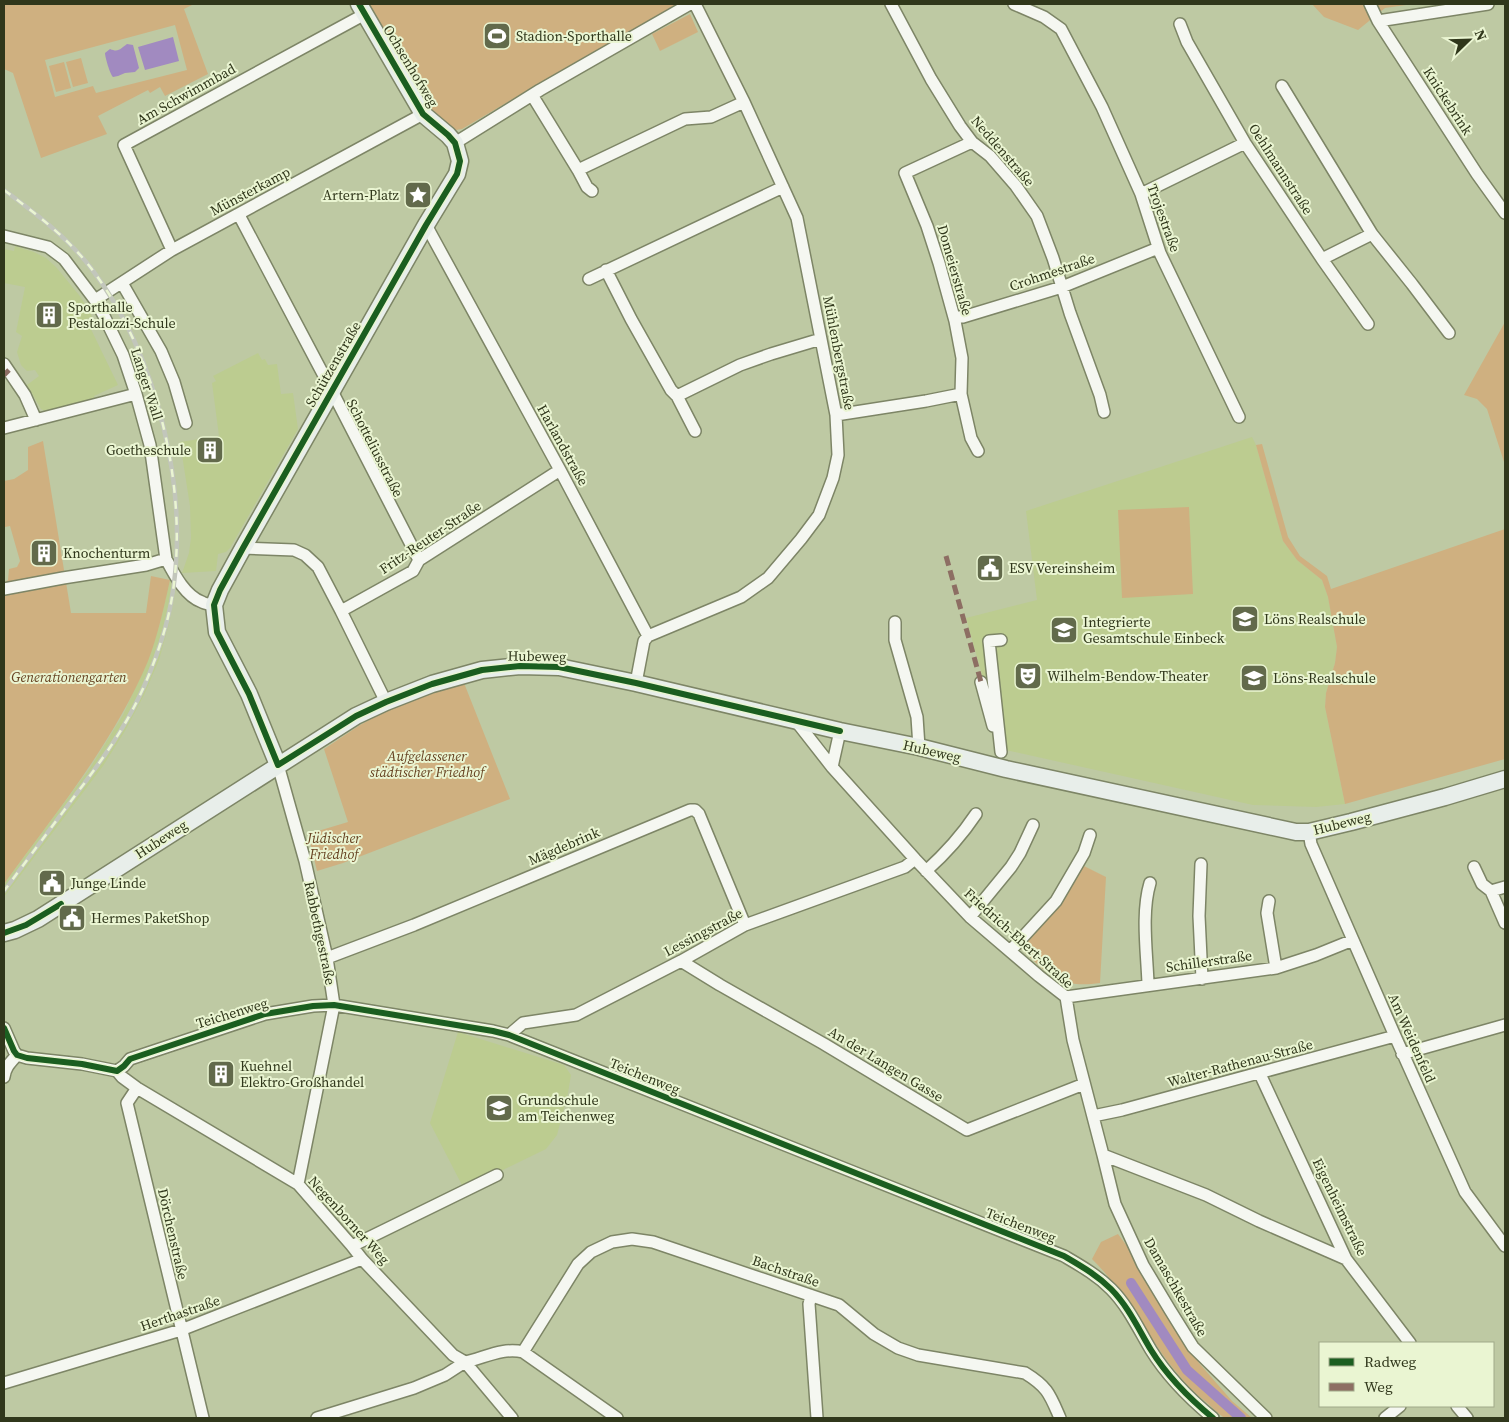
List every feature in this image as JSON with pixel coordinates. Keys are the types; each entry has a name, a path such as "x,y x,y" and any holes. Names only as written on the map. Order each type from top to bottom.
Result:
{"street":[{"path":"452,139 690,4"},
{"name":"Mühlenbergstraße","path":"648,636 741,597 768,578 801,540 819,515 833,478 838,455 836,415 797,218 744,102 695,4"},
{"name":"Neddenstraße","path":"891,4 931,79 960,126 972,142 990,156 1016,186 1037,216 1100,395 1104,412"},
{"name":"Trojestraße","path":"1014,4 1044,17 1061,29 1102,107 1140,194 1158,248 1239,417"},
{"name":"Knickebrink","path":"1370,4 1378,21 1477,174 1505,213"},
{"path":"1378,21 1488,4"},
{"name":"Ochsenhofweg","path":"362,9 423,114 452,139"},
{"name":"Am Schwimmbad","path":"172,250 124,145 362,9"},
{"name":"Oehlmannstraße","path":"1180,24 1187,42 1244,143 1368,324"},
{"path":"1282,86 1372,234 1449,333"},
{"path":"532,95 588,187 592,190"},
{"path":"578,170 685,119 711,117 744,102"},
{"name":"Münsterkamp","path":"95,300 172,250 423,114"},
{"name":"Schützenstraße","path":"214,605 243,548 426,225 457,174 460,161 452,139"},
{"name":"Domeierstraße","path":"972,142 905,173 940,263 962,358 961,394 971,438 978,451"},
{"path":"1140,194 1244,143"},
{"path":"589,279 783,187"},
{"name":"Schotteliusstraße","path":"239,215 418,560"},
{"name":"Harlandstraße","path":"426,225 648,636"},
{"path":"1322,259 1372,234"},
{"name":"Langer Wall","path":"4,236 48,247 64,259 95,300 123,355 150,445 166,559 175,575 192,596 202,603 214,605"},
{"name":"Crohmestraße","path":"954,317 963,317 1062,287 1158,248"},
{"path":"606,270 635,326 671,390 677,396 695,431"},
{"path":"122,283 161,351 174,382 186,423"},
{"path":"677,396 770,354 821,339"},
{"path":"4,364 25,395 36,420"},
{"path":"4,428 136,394"},
{"path":"836,415 961,394"},
{"name":"Fritz-Reuter-Straße","path":"341,611 413,571 418,560 560,470"},
{"path":"243,548 294,550 305,555 318,567 386,702"},
{"path":"4,589 146,565 166,559"},
{"name":"Rabbethgestraße","path":"214,605 217,632 249,694 278,765 305,861 327,958 334,1005 298,1184"},
{"path":"895,622 895,640 917,717 919,747"},
{"path":"636,683 644,641 648,636"},
{"path":"1001,640 989,641 991,699 1006,769"},
{"name":"Hubeweg","path":"4,933 38,919 356,716 432,684 482,670 520,666 559,666 796,721 839,735 919,747 1006,769 1296,832 1309,832 1444,797 1505,778"},
{"path":"981,682 991,699"},
{"name":"Friedrich-Ebert-Straße","path":"796,721 832,767 926,871 970,916 1066,997 1084,1084 1103,1155"},
{"path":"832,767 839,735"},
{"name":"Mägdebrink","path":"327,958 423,921 690,810 695,810 699,814 746,925"},
{"path":"926,871 943,856 976,814"},
{"path":"970,916 1011,867 1033,825"},
{"name":"Am Weidenfeld","path":"1309,832 1312,844 1402,1054 1465,1192 1505,1246"},
{"path":"1011,950 1056,901 1084,853 1090,834"},
{"name":"Lessingstraße","path":"509,1035 524,1023 576,1015 746,925 905,867 915,859"},
{"path":"1202,864 1199,916 1202,979"},
{"path":"1474,867 1482,884 1491,891 1505,923"},
{"path":"1148,984 1146,920 1147,893 1150,883"},
{"path":"1491,891 1505,887"},
{"path":"1269,901 1267,913 1276,968"},
{"name":"Schillerstraße","path":"1066,997 1148,984 1202,979 1276,968 1316,956 1353,940"},
{"name":"An der Langen Gasse","path":"681,961 967,1130 1084,1084"},
{"name":"Teichenweg","path":"117,1071 130,1059 265,1014 313,1006 334,1005 509,1035 1064,1256 1090,1271 1112,1290 1129,1312 1152,1352 1172,1379 1213,1418"},
{"path":"1402,1054 1505,1025"},
{"path":"4,1028 17,1055 117,1071"},
{"name":"Walter-Rathenau-Straße","path":"1093,1116 1260,1074 1395,1036"},
{"path":"4,1077 9,1064 17,1055"},
{"name":"Negenborner Weg","path":"117,1071 122,1077 138,1088 298,1184 362,1259 453,1355 465,1362 512,1418"},
{"name":"Eigenheimstraße","path":"1260,1074 1346,1260 1409,1342"},
{"name":"Dörchenstraße","path":"138,1088 127,1103 203,1418"},
{"path":"1103,1155 1206,1194 1259,1221 1346,1260"},
{"name":"Damaschkestraße","path":"1103,1155 1115,1204 1143,1265 1170,1310 1193,1347 1266,1418"},
{"path":"352,1246 498,1175"},
{"name":"Bachstraße","path":"523,1352 578,1264 591,1252 612,1242 632,1239 654,1242 838,1305 874,1334 898,1348 918,1355 1025,1374 1037,1380 1045,1388 1060,1418"},
{"name":"Herthastraße","path":"4,1383 181,1330 362,1259"},
{"path":"811,1296 809,1304 817,1418"},
{"path":"317,1418 414,1388 445,1375 465,1362 502,1351 512,1350 523,1352 606,1414 617,1418"},
{"path":"1385,1418 1399,1407"},
{"path":"1458,1407 1467,1418"}],"shaded area":[{"path":"173,37 179,61 145,70 138,47"},
{"path":"127,44 133,45 139,68 135,72 113,77 110,73 105,53 110,49 120,49"},
{"path":"15,246 46,258 79,295 89,310 92,317 86,319 118,385 94,396 95,399 45,411 41,409 27,385 39,376 35,370 27,371 21,365 17,352 22,336 16,332 25,287 4,283 4,249 14,251"},
{"name":"Goetheschule","path":"258,353 262,360 265,359 268,365 277,364 281,394 293,393 298,429 230,548 226,552 218,554 216,571 182,573 189,553 191,538 190,506 180,442 219,436 212,383 216,381 213,376"},
{"path":"1252,437 1256,445 1283,541 1297,560 1322,580 1328,597 1337,647 1335,663 1326,693 1325,707 1345,804 1316,807 1253,805 997,748 978,684 984,682 966,618 1037,600 1026,511"},
{"path":"170,580 176,588 169,624 159,660 144,695 125,731 103,766 4,897 4,884 90,768 123,715 148,660 160,623"},
{"name":"Grundschule am Teichenweg","path":"458,1032 564,1065 571,1075 557,1135 546,1149 464,1189 430,1123"}],"green space":[{"path":"4,4 194,4 184,9 208,74 165,96 160,87 150,93 148,90 98,116 107,134 41,158 13,73 4,69","holes":["175,25 187,70 96,93 93,86 55,97 45,60"]},
{"path":"365,4 680,4 462,129 456,130 423,103"},
{"path":"1312,4 1413,4 1385,8 1358,30 1324,17"},
{"path":"690,14 698,32 660,51 652,34"},
{"path":"81,58 88,83 73,87 66,62"},
{"path":"64,62 71,88 56,92 49,66"},
{"path":"1505,322 1505,465 1487,409 1477,399 1464,395"},
{"name":"Generationengarten","path":"43,441 71,613 146,613 151,576 170,580 158,631 148,661 118,721 82,777 4,884 4,594 11,593 5,582 8,580 9,569 17,567 20,561 10,526 5,527 4,481 14,479 28,470 28,447"},
{"path":"1262,444 1288,537 1300,556 1327,576 1331,589 1505,529 1505,759 1345,804 1325,707 1326,693 1335,663 1337,647 1328,597 1322,580 1297,560 1283,541 1256,445"},
{"path":"1189,507 1193,594 1122,598 1118,510"},
{"name":"Aufgelassener städtischer Friedhof","path":"464,683 510,799 343,863 317,871 308,834 348,822 324,749 360,725 397,706"},
{"path":"1080,864 1106,877 1100,983 1075,984 1056,978 1020,948"},
{"path":"1118,1234 1132,1253 1199,1363 1232,1401 1252,1418 1225,1418 1190,1387 1161,1352 1108,1276 1092,1259 1101,1242"}],"waterway":[{"path":"1131,1283 1187,1370 1241,1418"}],"railway":[{"path":"4,190 39,217 82,257 114,303 135,342 151,384 164,428 172,472 176,517 176,561 171,603 161,643 139,697 126,721 90,776 4,891"}],"marked path":[{"path":"4,375 9,370"},
{"path":"946,556 981,682"}],"cycle path":[{"path":"359,4 423,114 455,143 460,161 457,174 426,225 243,548 214,605 217,632 249,694 278,765 356,716 386,702 432,684 482,670 520,666 559,667 840,731"},
{"path":"4,933 26,925 61,904"},
{"path":"4,1028 17,1055 117,1071 130,1059 265,1014 313,1006 334,1005 509,1035 1064,1256 1083,1267 1111,1289 1128,1310 1164,1369 1187,1395 1213,1418"}],"place":[{"name":"Stadion-Sporthalle","path":"497,36"},
{"name":"Artern-Platz","path":"418,195"},
{"name":"Sporthalle Pestalozzi-Schule","path":"49,315"},
{"name":"Goetheschule","path":"210,450"},
{"name":"Knochenturm","path":"44,553"},
{"name":"ESV Vereinsheim","path":"990,568"},
{"name":"Löns Realschule","path":"1245,619"},
{"name":"Integrierte Gesamtschule Einbeck","path":"1064,630"},
{"name":"Wilhelm-Bendow-Theater","path":"1028,676"},
{"name":"Löns-Realschule","path":"1254,678"},
{"name":"Junge Linde","path":"52,883"},
{"name":"Hermes PaketShop","path":"72,918"},
{"name":"Kuehnel Elektro-Großhandel","path":"221,1074"},
{"name":"Grundschule am Teichenweg","path":"499,1108"}],"park label":[{"name":"Jüdischer Friedhof","path":"334,846"}]}
